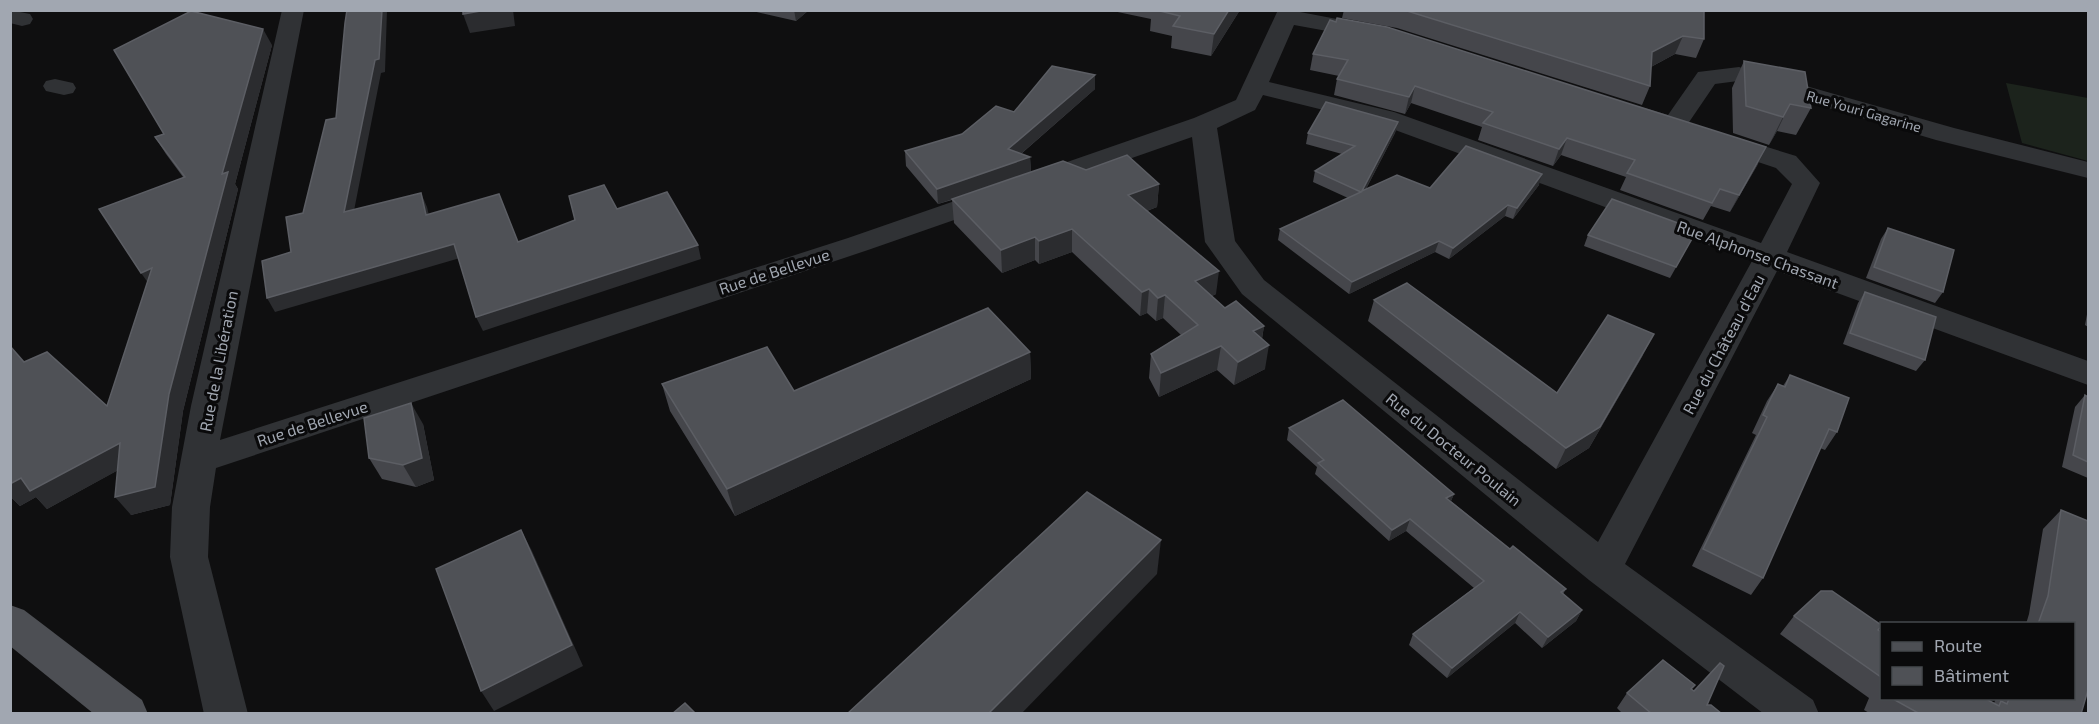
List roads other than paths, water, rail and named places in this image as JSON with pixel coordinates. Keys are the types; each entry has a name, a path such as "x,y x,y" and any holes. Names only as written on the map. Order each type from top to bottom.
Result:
{"main road":[{"path":"10,622 127,714"}],"street":[{"name":"Rue de la Libération","path":"226,714 189,557 191,507 208,406 235,274 293,10"},
{"name":"Rue de Bellevue","path":"199,460 858,244 1203,124 1246,105 1289,14"},
{"path":"1289,14 1388,35 1392,25"},
{"name":"Rue Youri Gagarine","path":"1674,125 1707,77 1739,74 1945,134 2088,170"},
{"name":"Rue Alphonse Chassant","path":"1255,86 1385,117 2088,373"},
{"path":"1617,107 1674,125"},
{"name":"Rue du Docteur Poulain","path":"1203,124 1220,242 1253,287 1603,569 1798,714"},
{"name":"Rue du Château d'Eau","path":"1603,569 1769,258 1806,183 1786,162 1674,125"}]}
